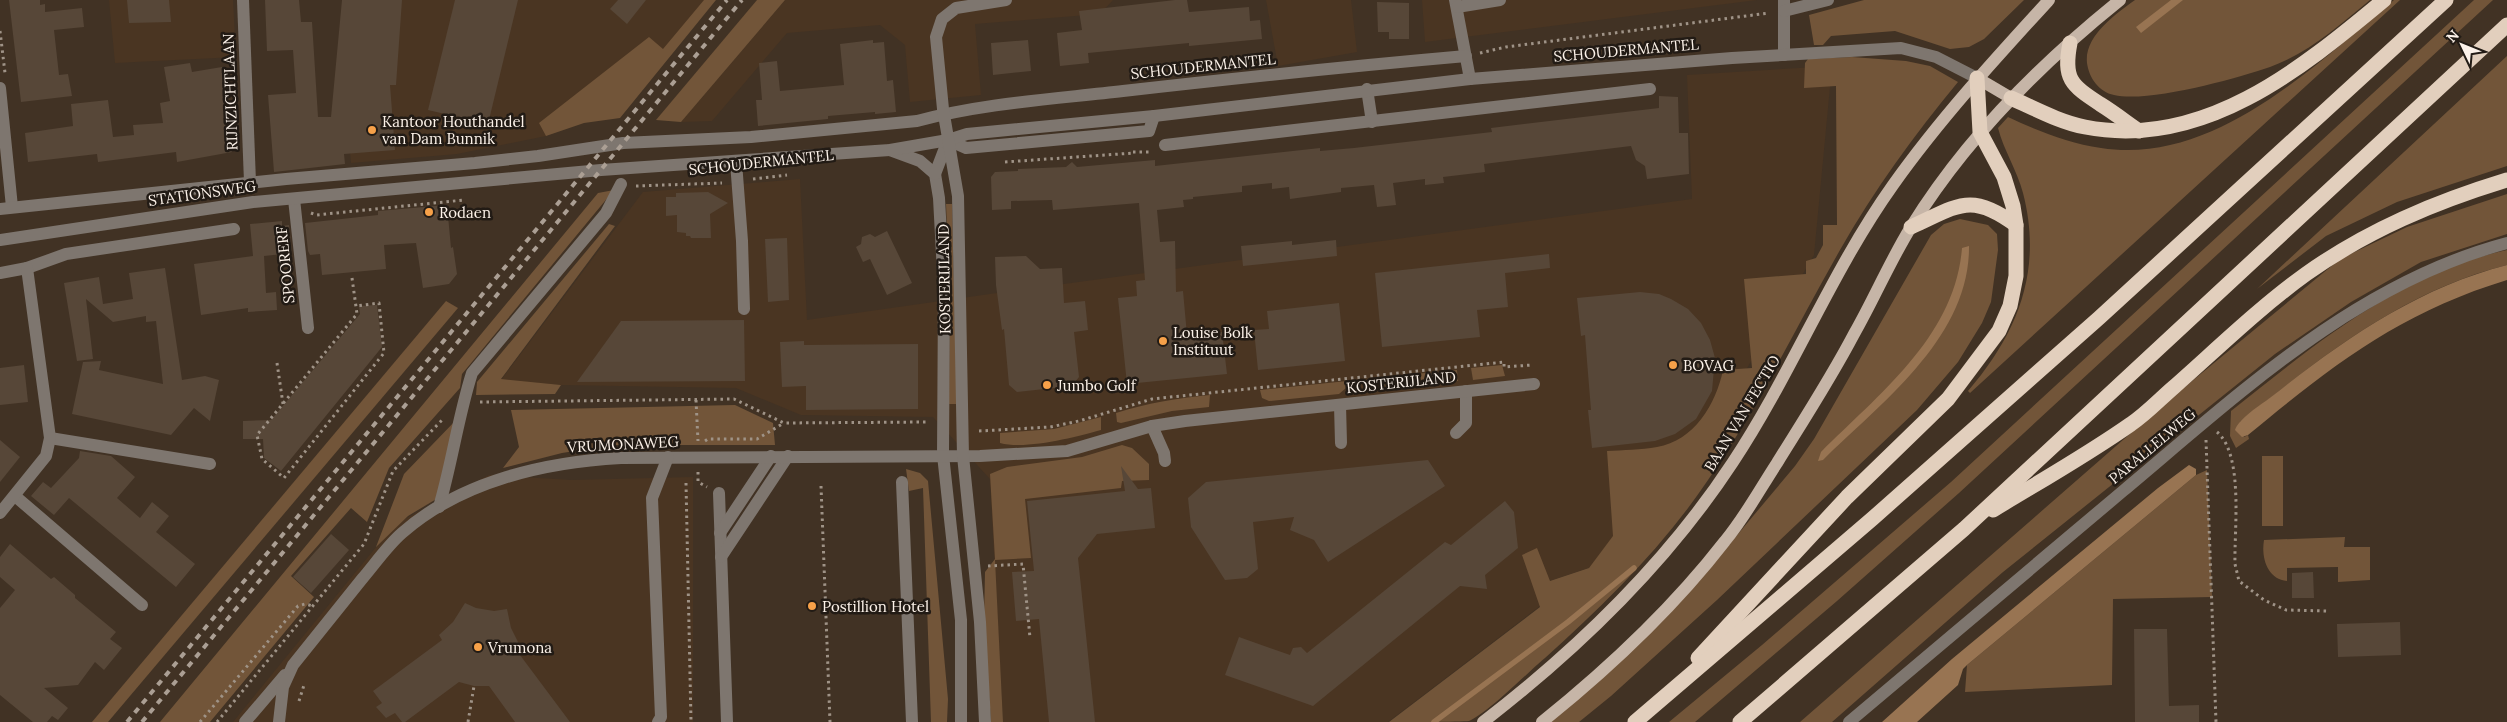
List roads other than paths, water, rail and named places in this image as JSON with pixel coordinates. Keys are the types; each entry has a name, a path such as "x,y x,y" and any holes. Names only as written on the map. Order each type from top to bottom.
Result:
{"highway":[{"path":"2010,98 2070,123 2086,127 2141,132 2181,125 2230,107 2309,61 2384,0"},
{"path":"1635,722 1865,525 2099,318 2446,0"},
{"path":"1740,722 1964,529 2507,25"},
{"path":"2070,43 2067,65 2074,85 2086,96 2141,132"},
{"path":"1649,711 1846,497 1948,399 1999,331 2010,306 2016,276 2016,225 2013,206 2004,177 1980,132 1977,78"},
{"path":"1964,529 2132,424 2271,302 2370,233 2458,195 2507,180"},
{"path":"1911,227 1964,204 1978,204 1995,210 2016,225"}],"main road":[{"path":"1977,78 2049,0"},
{"path":"1542,722 1596,679 1689,584 1726,540 1834,370 1911,227 1980,132 2010,98 2120,0"},
{"name":"SCHOUDERMANTEL","path":"1977,78 2010,98"},
{"name":"BAAN VAN FECTIO","path":"1483,722 1563,656 1624,599 1696,516 1734,461 1786,372 1835,278 1893,186 1977,78"}],"street":[{"name":"RIJNZICHTLAAN","path":"243,0 250,182"},
{"path":"890,150 920,161 934,174 948,140 936,37 942,19 956,8 1006,0"},
{"path":"1470,79 1456,3 1500,0"},
{"path":"1784,55 1784,5 1828,0"},
{"name":"SCHOUDERMANTEL","path":"593,171 890,150 948,140 967,134 1154,116 1367,89 1470,79 1784,55 1901,48 1936,57 1977,78"},
{"name":"SCHOUDERMANTEL","path":"615,144 751,137 917,121 944,114 1310,70 1466,56"},
{"path":"3,84 6,208"},
{"path":"1165,145 1650,88"},
{"path":"1367,89 1372,122"},
{"name":"KOSTERIJLAND","path":"948,140 954,162 958,196 963,456 980,622 985,722"},
{"name":"STATIONSWEG","path":"6,208 250,182 538,156 615,144"},
{"path":"736,162 744,309"},
{"path":"406,169 409,188"},
{"name":"STATIONSWEG","path":"0,240 242,204 593,171"},
{"name":"KOSTERIJLAND","path":"934,174 939,198 944,292 943,455 961,620 961,722"},
{"path":"438,507 449,472 462,417 462,405 472,373 606,213 621,184"},
{"name":"SPOORERF","path":"294,199 308,328"},
{"path":"0,273 26,268 66,254 234,229"},
{"name":"PARALLELWEG","path":"1850,722 2205,422 2300,347 2368,301 2438,265 2507,243"},
{"path":"0,513 46,456 50,438 26,268"},
{"name":"KOSTERIJLAND","path":"943,455 963,456 1067,451 1152,426 1534,384"},
{"name":"KOSTERIJLAND","path":"1456,433 1466,423 1466,391"},
{"name":"KOSTERIJLAND","path":"1340,405 1341,443"},
{"path":"1152,426 1164,453 1165,461"},
{"path":"50,438 210,464"},
{"name":"VRUMONAWEG","path":"277,720 283,687 293,665 400,534 438,507 476,488 546,467 584,460 668,457 698,452 771,456 943,455"},
{"path":"720,534 771,456"},
{"path":"721,557 788,456"},
{"path":"658,722 661,717 652,498 668,457"},
{"path":"902,482 912,722"},
{"path":"719,493 727,722"},
{"path":"14,496 142,605"},
{"path":"246,722 293,665"}],"waterway":[{"path":"1434,722 1568,622 1634,568"}],"railway":[{"path":"127,722 727,0"},
{"path":"142,722 742,0"}],"place":[{"name":"Kantoor Houthandel van Dam Bunnik","path":"372,130"},
{"name":"Rodaen","path":"429,212"},
{"name":"Louise Bolk Instituut","path":"1163,341"},
{"name":"BOVAG","path":"1673,365"},
{"name":"Jumbo Golf","path":"1047,385"},
{"name":"Postillion Hotel","path":"812,606"},
{"name":"Vrumona","path":"478,647"}]}
